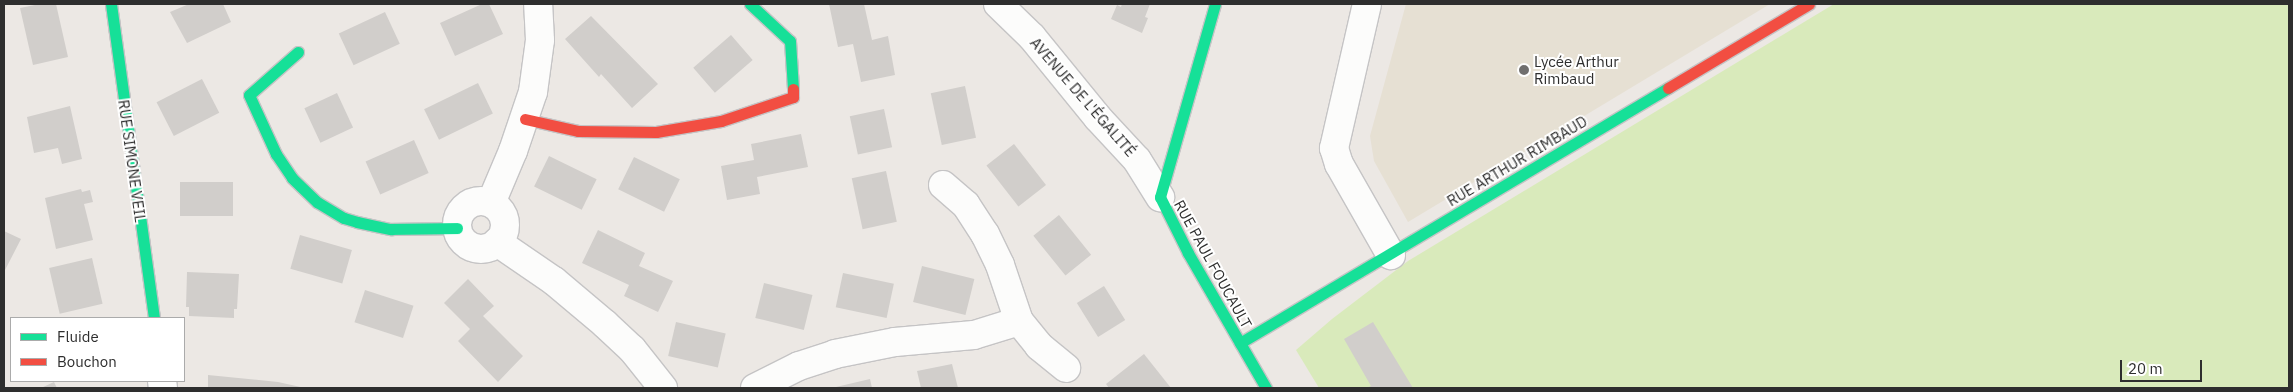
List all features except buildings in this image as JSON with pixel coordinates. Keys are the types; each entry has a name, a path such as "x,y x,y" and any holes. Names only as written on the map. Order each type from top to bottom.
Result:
{"street":[{"name":"RUE SIMONE VEIL","path":"111,4 154,317"},
{"path":"491,203 525,119 538,67 540,40 538,4"},
{"path":"525,119 578,131 608,133 656,132 721,121 793,97 790,41 787,36 750,4"},
{"name":"AVENUE DE L'ÉGALITÉ","path":"998,4 1032,37 1098,118 1137,160 1160,197"},
{"name":"RUE PAUL FOUCAULT","path":"1215,4 1160,197 1188,253 1266,388"},
{"path":"1367,4 1334,148 1339,164 1391,254"},
{"name":"RUE ARTHUR RIMBAUD","path":"1240,344 1809,4"},
{"path":"298,52 249,95 276,154 292,178 317,202 344,218 357,222 391,229 458,228"},
{"path":"943,185 966,205 985,234 1000,265 1019,320 1039,346 1066,368"},
{"path":"477,201 491,203 498,209 504,221 504,231 497,242 484,248 471,246 460,237 458,228 459,215 465,207 477,201"},
{"path":"497,242 554,281 605,324 632,349 663,388"},
{"path":"755,388 808,363 849,350 912,340 974,335 1019,320"}],"shaded area":[{"name":"Lycée Arthur Rimbaud","path":"1406,4 1770,4 1408,222 1374,161 1370,136"}],"green space":[{"path":"1834,4 2289,4 2289,388 1319,388 1296,350 1332,319 1408,261"}],"traffic: fast":[{"path":"111,4 154,317"},
{"path":"750,4 790,41 793,89"},
{"path":"1215,4 1160,197 1188,253 1266,388"},
{"path":"298,52 249,95 276,154 292,178 317,202 344,218 357,222 391,229 457,228"},
{"path":"1240,343 1668,88"}],"traffic: jam":[{"path":"1668,88 1809,4"},
{"path":"525,119 578,131 656,132 721,121 793,97 793,89"}],"place":[{"name":"Lycée Arthur Rimbaud","path":"1524,70"}]}
